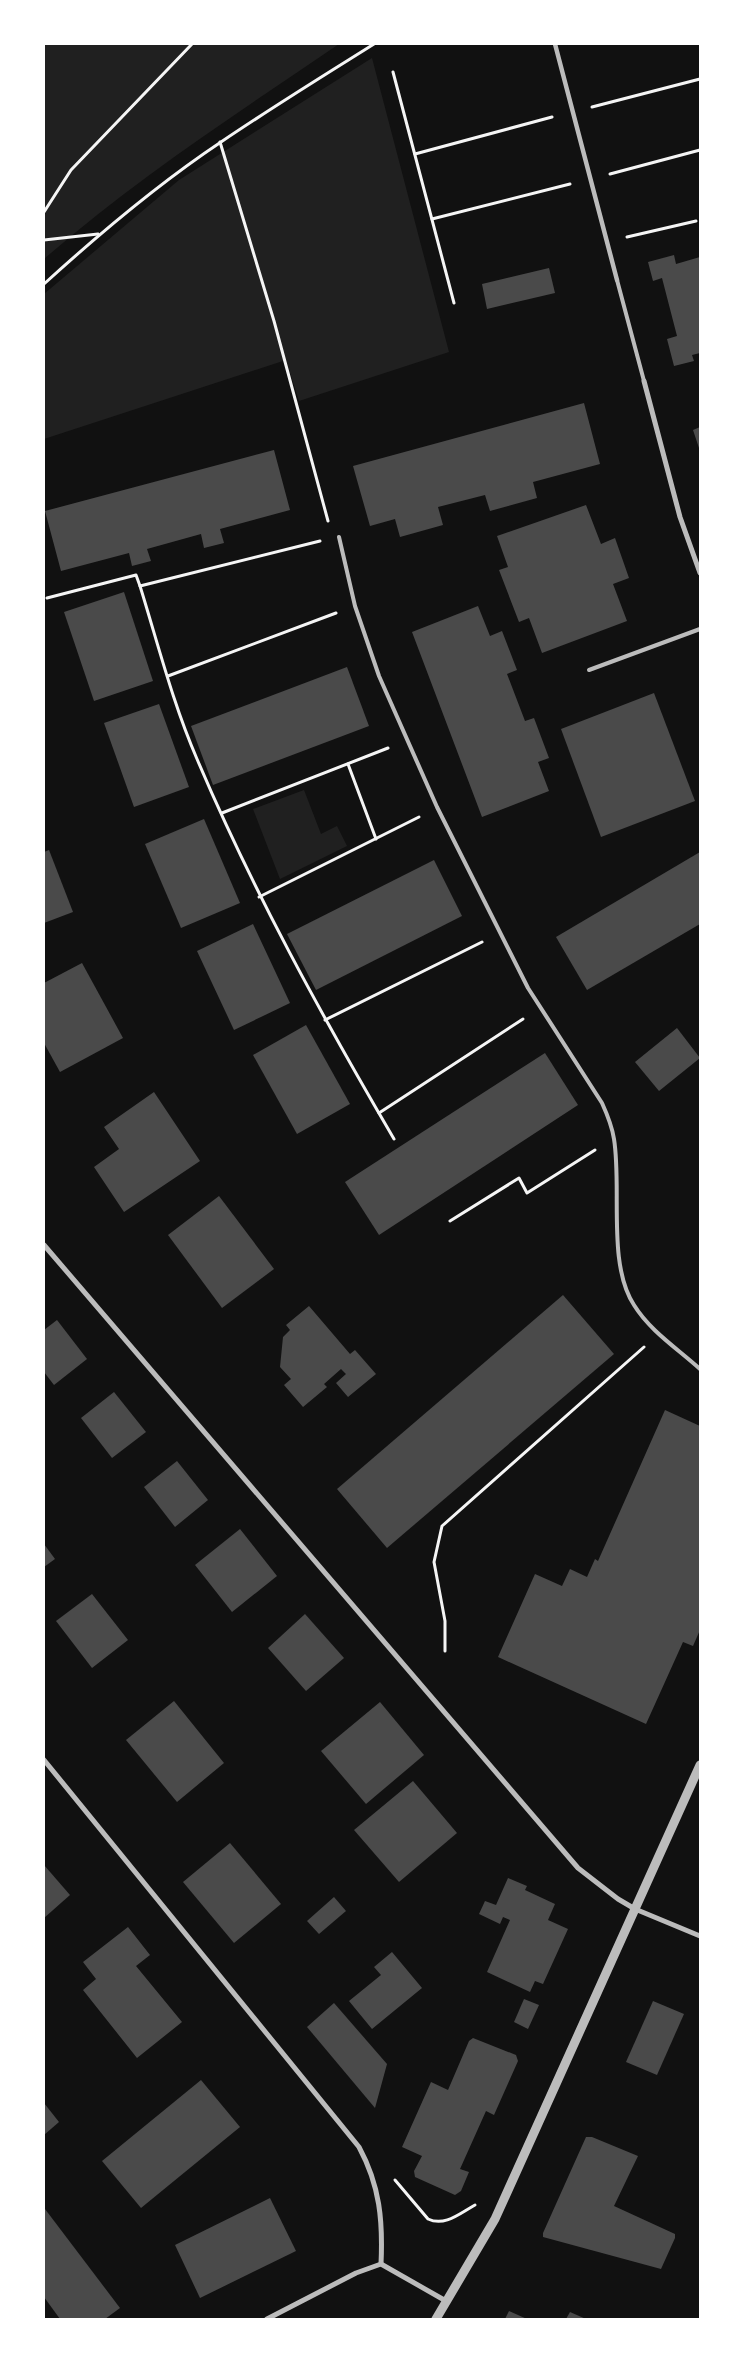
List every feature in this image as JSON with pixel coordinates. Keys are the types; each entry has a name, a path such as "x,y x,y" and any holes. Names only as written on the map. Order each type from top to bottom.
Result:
{"street":[{"path":"555,44 617,280"},
{"path":"644,381 680,517 700,573"},
{"path":"44,1245 129,1342 276,1518 578,1868 618,1899 635,1909 700,1936"},
{"path":"44,1760 359,2147 367,2162 378,2196 383,2227 381,2264"},
{"path":"436,2319 495,2219 511,2186 700,1765"},
{"path":"267,2319 356,2273 381,2264 446,2301"}],"lane":[{"path":"617,280 644,381"},
{"path":"338,537 355,606 379,676 437,807 528,988 602,1103 614,1138 619,1266 633,1305 647,1322 700,1369"},
{"path":"589,670 700,629"}],"path":[{"path":"44,212 71,170 192,44"},
{"path":"44,284 99,233 220,142 374,44"},
{"path":"393,72 454,303"},
{"path":"220,142 274,322 332,538"},
{"path":"432,219 700,150"},
{"path":"607,242 696,221"},
{"path":"44,240 99,233"},
{"path":"140,586 338,537"},
{"path":"47,598 136,575 168,676 197,758 259,897 325,1020 394,1139"},
{"path":"168,676 355,606"},
{"path":"222,813 407,740"},
{"path":"348,764 376,838"},
{"path":"259,897 437,807"},
{"path":"325,1020 500,933"},
{"path":"378,1113 540,1008"},
{"path":"450,1221 518,1178 527,1193 614,1138"},
{"path":"445,1651 444,1621 434,1562 442,1526 660,1333"},
{"path":"367,2162 398,2181 428,2219 433,2221 444,2222 511,2186"}],"shaded area":[{"path":"44,44 339,44 151,174 114,201 44,259"},
{"path":"372,58 449,352 299,401 286,360 44,439 44,294 179,180"},
{"path":"304,790 321,834 337,826 347,846 280,879 253,809"}],"building":[{"path":"674,255 676,264 700,257 700,353 692,355 694,361 674,366 667,339 677,336 662,278 653,281 648,262"},
{"path":"549,268 555,293 487,309 482,284"},
{"path":"584,403 600,464 533,482 537,498 490,511 485,495 438,507 443,525 400,537 395,519 370,526 353,466"},
{"path":"700,427 700,447 699,448 693,430"},
{"path":"274,450 290,510 220,529 224,543 204,548 201,534 147,549 151,561 132,566 129,553 61,571 45,511"},
{"path":"586,505 601,544 615,538 629,578 613,584 627,621 542,653 529,618 519,622 499,570 508,567 497,536"},
{"path":"124,592 153,681 94,701 64,612"},
{"path":"478,606 490,636 502,631 517,670 507,674 525,721 534,718 549,758 538,762 549,791 482,817 412,632"},
{"path":"347,667 369,726 213,785 191,726"},
{"path":"654,693 695,801 601,837 561,729"},
{"path":"159,704 189,787 134,807 104,723"},
{"path":"204,819 240,903 181,928 145,844"},
{"path":"49,850 73,912 44,923 44,852"},
{"path":"700,852 700,924 587,990 556,937"},
{"path":"434,860 462,916 316,990 287,934"},
{"path":"253,924 290,1003 234,1030 197,951"},
{"path":"82,963 123,1038 60,1072 44,1043 44,983"},
{"path":"306,1025 350,1104 297,1134 253,1055"},
{"path":"677,1028 700,1058 659,1091 635,1062"},
{"path":"545,1053 578,1105 379,1235 345,1182"},
{"path":"154,1092 200,1161 124,1212 94,1167 119,1149 104,1127"},
{"path":"219,1196 274,1269 222,1308 168,1235"},
{"path":"563,1295 614,1354 387,1548 337,1489"},
{"path":"309,1306 350,1354 355,1350 376,1374 348,1397 336,1383 346,1374 341,1369 324,1384 327,1387 303,1407 284,1385 291,1379 280,1367 283,1337 290,1330 286,1325"},
{"path":"57,1320 87,1359 54,1385 44,1372 44,1330"},
{"path":"114,1392 146,1432 112,1458 81,1418"},
{"path":"665,1410 700,1426 700,1630 693,1646 683,1642 646,1724 498,1657 535,1574 562,1586 570,1569 587,1577 595,1559 598,1561"},
{"path":"177,1461 208,1500 175,1527 144,1487"},
{"path":"240,1529 277,1576 232,1612 195,1565"},
{"path":"44,1544 55,1559 44,1567"},
{"path":"92,1594 128,1640 92,1668 56,1621"},
{"path":"305,1614 344,1658 306,1691 268,1648"},
{"path":"174,1701 224,1763 177,1802 126,1740"},
{"path":"380,1702 424,1755 366,1804 321,1751"},
{"path":"413,1781 457,1833 399,1882 354,1830"},
{"path":"230,1843 281,1904 234,1943 183,1882"},
{"path":"44,1865 70,1895 44,1918"},
{"path":"508,1878 527,1886 525,1890 555,1904 548,1920 568,1929 543,1984 535,1981 530,1992 487,1972 510,1920 503,1917 500,1924 479,1914 485,1901 496,1905"},
{"path":"334,1897 346,1911 319,1934 307,1921"},
{"path":"128,1927 150,1955 136,1966 182,2022 137,2058 83,1990 96,1979 83,1962"},
{"path":"392,1952 422,1988 372,2029 349,2001 381,1975 374,1967"},
{"path":"524,1999 539,2005 528,2029 514,2022"},
{"path":"653,2001 684,2014 657,2075 626,2062"},
{"path":"334,2003 387,2064 375,2108 307,2027"},
{"path":"473,2038 516,2055 518,2061 494,2115 486,2111 460,2169 469,2172 461,2191 455,2195 415,2177 414,2171 422,2156 402,2147 431,2082 448,2090 469,2041"},
{"path":"201,2080 240,2127 141,2208 102,2161"},
{"path":"44,2103 59,2122 44,2135"},
{"path":"586,2137 592,2137 638,2156 614,2206 675,2234 661,2269 543,2237 543,2233"},
{"path":"270,2198 296,2251 200,2298 175,2245"},
{"path":"45,2209 120,2308 105,2319 60,2319 44,2297"},
{"path":"509,2311 527,2319 505,2319"},
{"path":"570,2312 586,2319 566,2319"}]}
